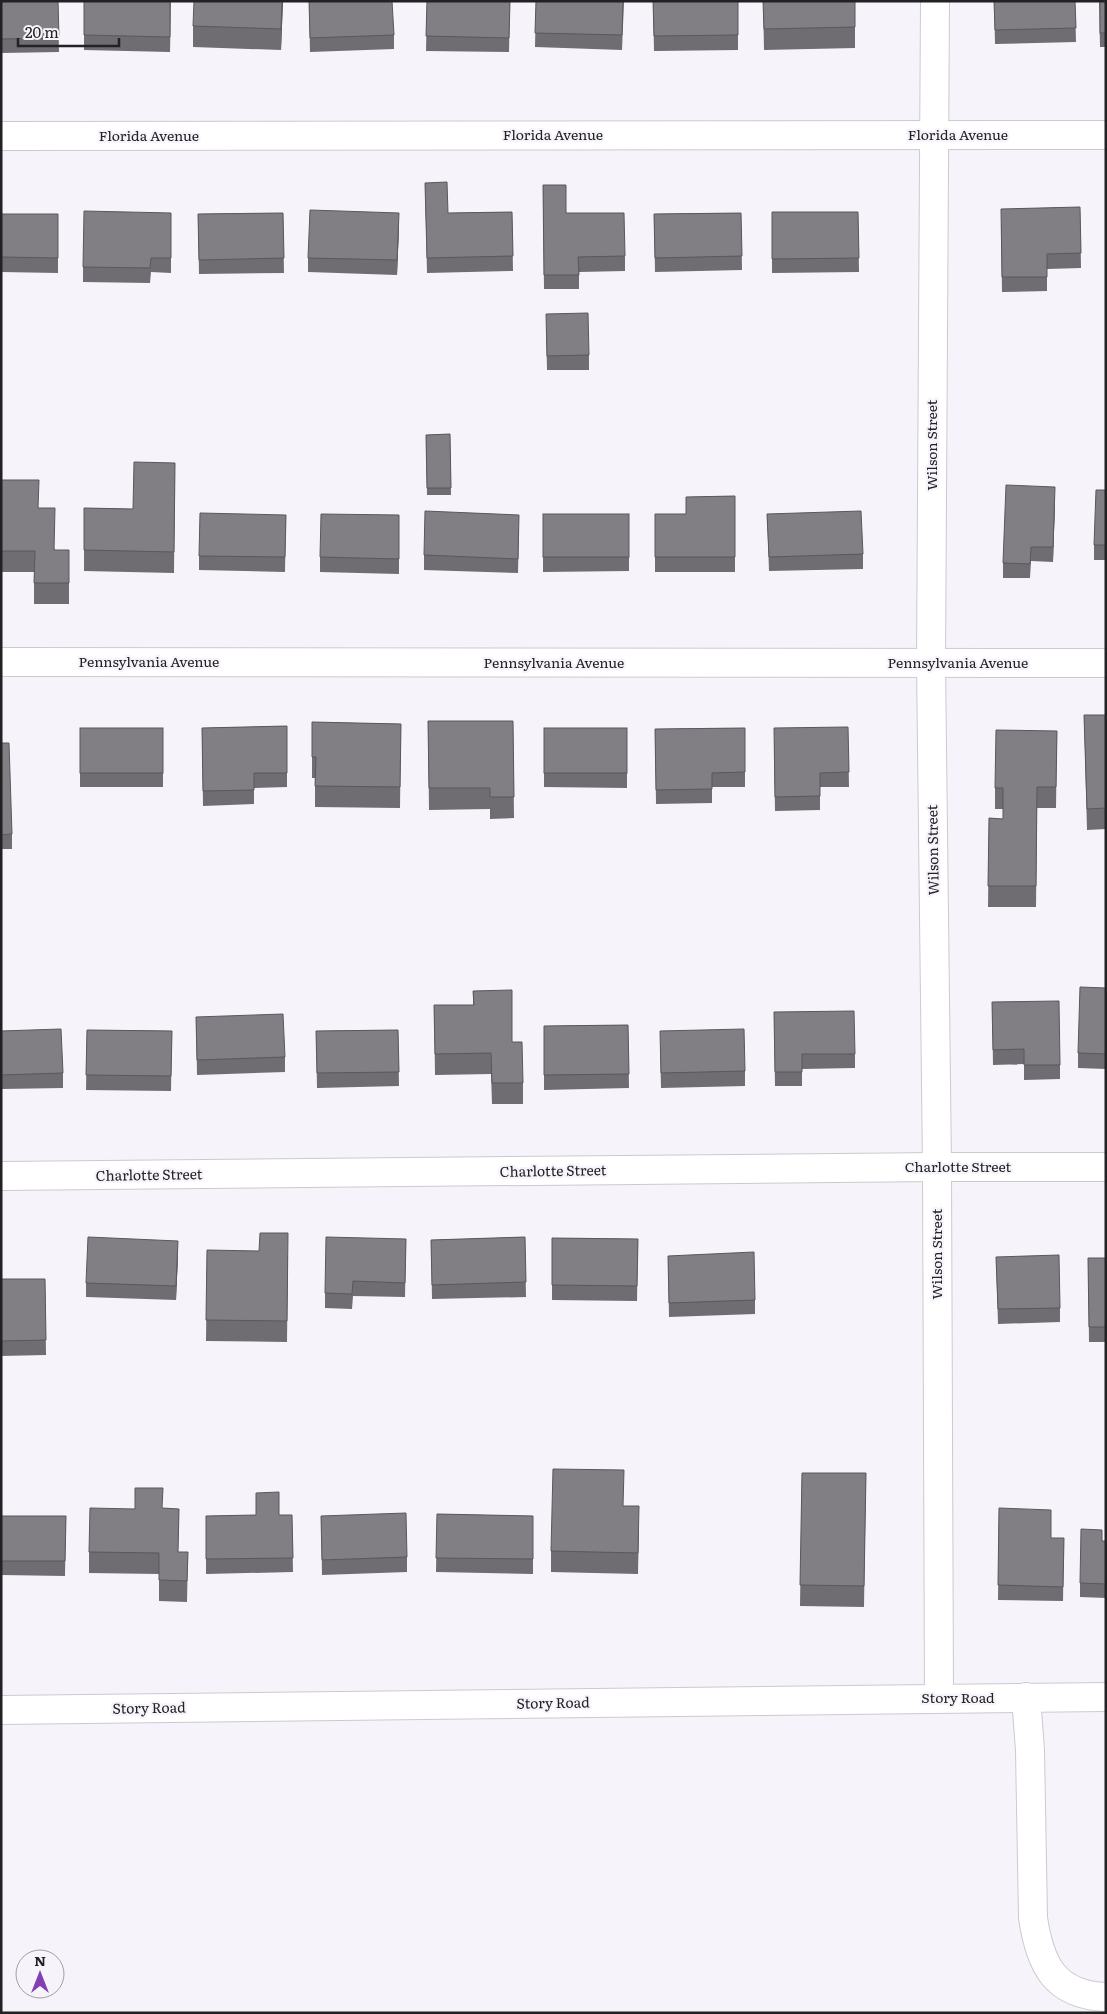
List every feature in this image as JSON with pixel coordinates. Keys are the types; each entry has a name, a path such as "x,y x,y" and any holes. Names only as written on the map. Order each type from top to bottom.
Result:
{"street":[{"name":"Wilson Street","path":"935,1 931,663 939,1698"},
{"name":"Florida Avenue","path":"1,136 1106,135"},
{"name":"Pennsylvania Avenue","path":"1,662 1106,662"},
{"name":"Charlotte Street","path":"1,1176 936,1166 1106,1167"},
{"path":"1026,1697 1030,1759 1034,1918 1037,1943 1043,1961 1056,1978 1073,1990 1106,1997"},
{"name":"Story Road","path":"1,1710 1106,1697"}],"building":[{"path":"1,1 58,1 59,38 1,39"},
{"path":"84,1 170,1 170,37 84,35"},
{"path":"194,1 282,1 281,29 193,26"},
{"path":"309,1 392,1 394,35 310,38"},
{"path":"427,1 510,1 509,38 426,36"},
{"path":"536,1 623,1 622,35 535,33"},
{"path":"653,1 738,1 738,35 654,36"},
{"path":"763,1 855,1 855,27 764,29"},
{"path":"994,1 1075,1 1076,28 995,30"},
{"path":"1100,1 1106,1 1106,33 1100,33"},
{"path":"447,182 448,213 512,212 513,256 427,258 425,183"},
{"path":"543,185 566,185 566,213 624,213 625,256 578,257 579,275 544,275"},
{"path":"1080,207 1081,253 1047,254 1047,277 1002,277 1001,209"},
{"path":"310,210 399,213 397,260 308,258"},
{"path":"84,211 171,213 171,258 151,258 150,268 83,267"},
{"path":"772,212 858,212 859,258 772,259"},
{"path":"283,213 284,258 199,260 198,214"},
{"path":"741,213 742,256 655,258 654,214"},
{"path":"1,214 58,214 58,258 1,257"},
{"path":"588,313 589,355 547,356 546,314"},
{"path":"450,434 451,488 427,488 426,435"},
{"path":"134,462 175,463 174,552 84,550 84,508 133,509"},
{"path":"1,480 39,480 38,508 55,508 54,550 69,550 69,583 34,583 35,551 1,551"},
{"path":"1006,485 1055,487 1053,547 1031,547 1030,564 1003,563"},
{"path":"1096,490 1106,490 1106,545 1094,545"},
{"path":"735,496 735,557 655,557 655,514 686,514 686,497"},
{"path":"425,511 519,515 518,559 424,555"},
{"path":"861,511 863,554 769,557 767,514"},
{"path":"200,513 286,515 285,557 199,556"},
{"path":"321,514 399,515 399,559 320,557"},
{"path":"543,514 629,514 629,557 543,557"},
{"path":"1084,715 1106,715 1106,808 1087,809"},
{"path":"428,721 513,721 514,797 490,797 490,788 429,788"},
{"path":"312,722 401,724 400,787 315,786 316,757 312,757"},
{"path":"287,726 287,773 254,773 254,790 203,791 202,728"},
{"path":"848,727 849,772 820,773 820,796 775,797 774,728"},
{"path":"80,728 163,728 163,773 80,773"},
{"path":"544,728 627,728 627,773 544,773"},
{"path":"745,728 745,772 712,773 712,789 656,790 655,729"},
{"path":"996,730 1057,731 1056,787 1037,787 1036,886 988,886 989,818 1003,819 1003,788 995,788"},
{"path":"1,743 9,743 12,834 1,835"},
{"path":"1080,987 1106,988 1106,1054 1078,1053"},
{"path":"512,990 512,1042 522,1042 523,1083 492,1083 491,1053 435,1054 434,1005 474,1005 473,991"},
{"path":"1059,1001 1060,1065 1024,1065 1024,1049 993,1050 992,1002"},
{"path":"854,1011 855,1054 802,1054 802,1072 775,1072 774,1012"},
{"path":"283,1014 285,1057 197,1060 196,1017"},
{"path":"628,1025 629,1074 544,1075 544,1026"},
{"path":"61,1029 63,1073 1,1075 1,1031"},
{"path":"744,1029 745,1071 661,1073 660,1031"},
{"path":"87,1030 172,1031 171,1076 86,1075"},
{"path":"398,1030 399,1072 317,1073 316,1031"},
{"path":"260,1233 288,1233 287,1321 206,1320 207,1250 259,1251"},
{"path":"88,1237 178,1241 176,1286 86,1283"},
{"path":"326,1237 406,1239 405,1283 353,1281 352,1294 325,1293"},
{"path":"525,1237 526,1282 432,1285 431,1240"},
{"path":"552,1238 638,1239 637,1286 552,1285"},
{"path":"754,1252 755,1300 669,1303 668,1256"},
{"path":"1059,1255 1060,1308 998,1309 996,1257"},
{"path":"1088,1258 1106,1258 1106,1327 1089,1327"},
{"path":"1,1279 45,1279 46,1340 1,1341"},
{"path":"553,1469 624,1470 623,1506 639,1506 638,1553 551,1551"},
{"path":"802,1473 866,1473 864,1586 800,1585"},
{"path":"135,1488 163,1488 162,1508 179,1509 178,1552 188,1552 187,1581 159,1580 159,1553 89,1552 90,1508 135,1509"},
{"path":"279,1492 279,1515 292,1515 293,1558 206,1559 206,1516 256,1515 256,1493"},
{"path":"999,1508 1051,1510 1051,1538 1064,1538 1063,1587 998,1585"},
{"path":"406,1513 407,1557 322,1560 321,1516"},
{"path":"437,1514 533,1516 533,1559 436,1558"},
{"path":"1,1516 66,1516 65,1561 1,1561"},
{"path":"1081,1529 1102,1530 1102,1541 1106,1541 1106,1584 1080,1583"}]}
